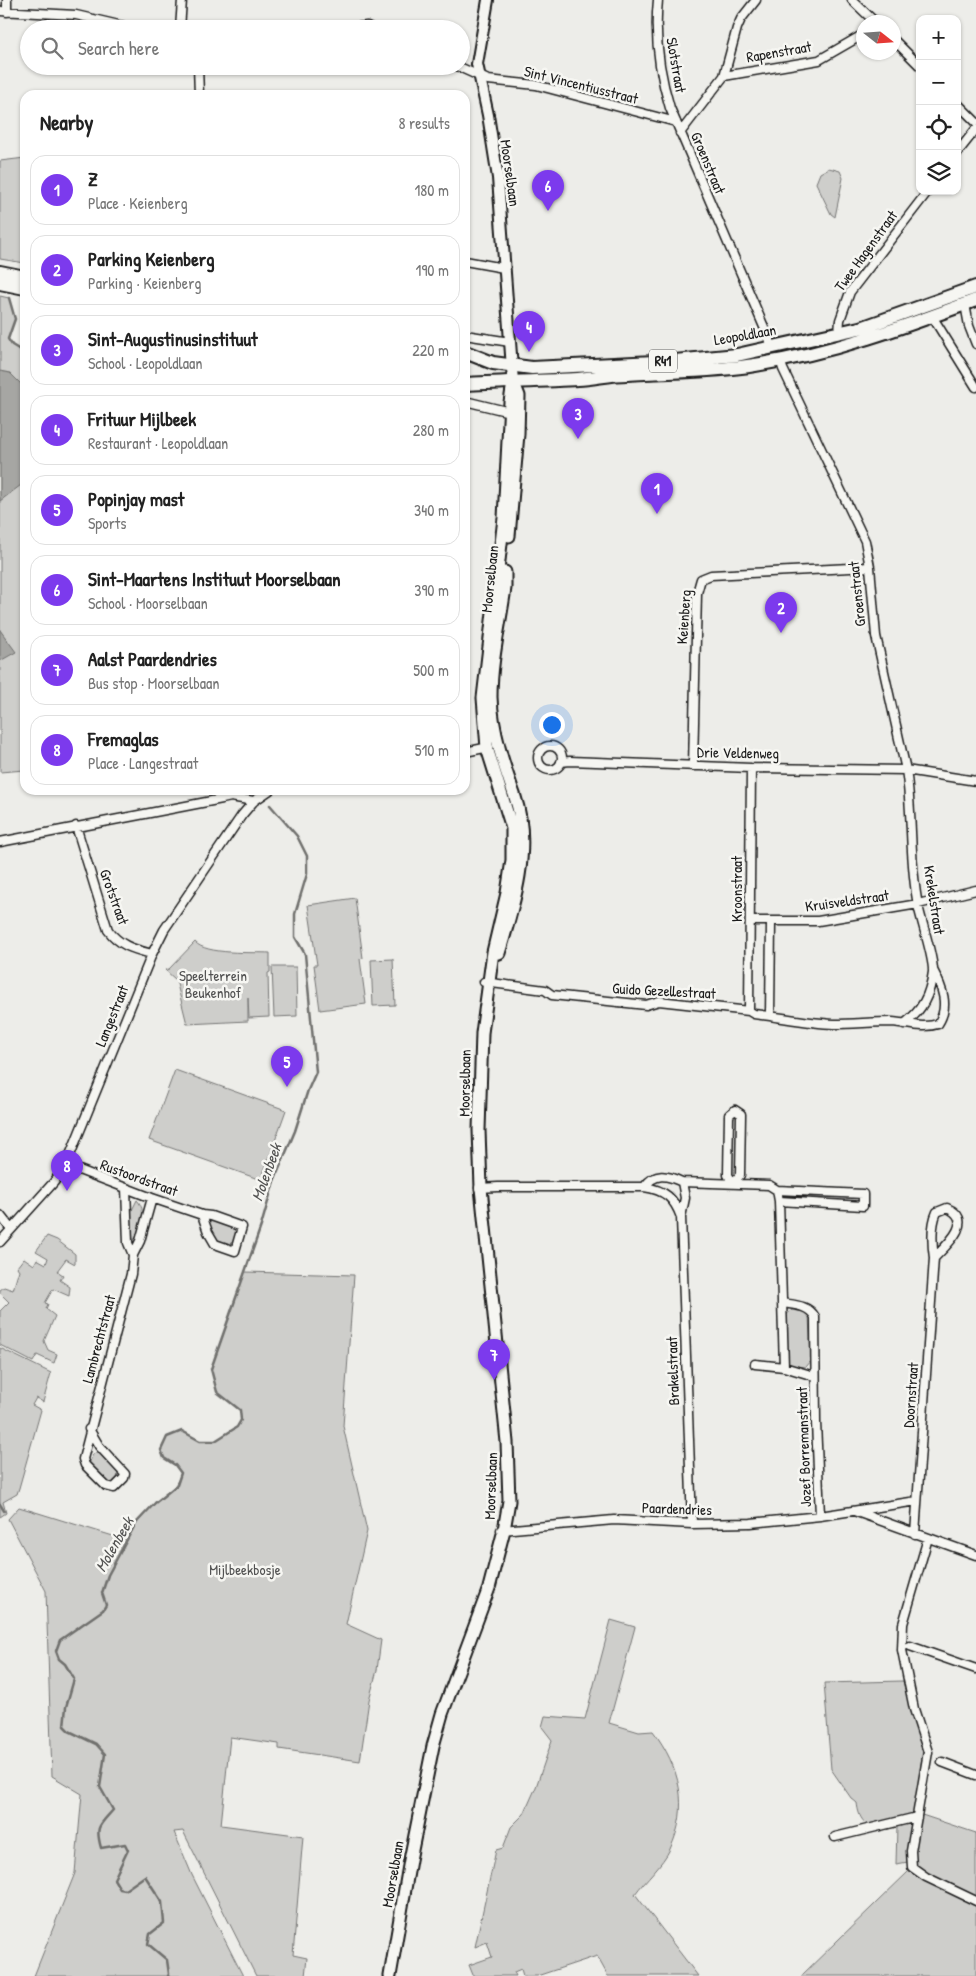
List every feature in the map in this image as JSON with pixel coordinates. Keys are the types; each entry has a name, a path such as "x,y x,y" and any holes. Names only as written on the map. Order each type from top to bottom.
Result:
{"main road":[{"path":"0,272 20,276"},
{"path":"0,283 20,287"},
{"name":"Leopoldlaan","path":"512,365 532,368 706,359 737,355 840,329 887,320 976,287"},
{"name":"Leopoldlaan","path":"513,382 581,378 611,374 708,371 780,360 857,342 970,302"},
{"name":"R41","path":"470,354 493,363 512,365"},
{"name":"R41","path":"470,384 513,382"},
{"name":"Moorselbaan","path":"390,1976 410,1860 433,1746 442,1714 489,1588 509,1501 509,1472 479,1188 480,1068 486,982 496,953 510,881 512,842 512,828 484,698 504,518 510,402 513,382"},
{"name":"Moorselbaan","path":"493,746 491,698 515,478 519,396 513,382"}],"street":[{"path":"7,0 4,12 76,15 97,20"},
{"path":"181,20 182,0"},
{"name":"Moorselbaan","path":"488,0 478,60 479,76 488,115 498,178 513,382"},
{"name":"Slotstraat","path":"658,0 656,30 659,68 680,132"},
{"name":"Groenstraat","path":"756,0 741,19 737,28 724,76 680,132 771,347"},
{"path":"852,0 868,15"},
{"name":"Rapenstraat","path":"724,76 819,60 856,39"},
{"path":"901,47 916,62"},
{"name":"Sint Vincentiusstraat","path":"470,72 488,80 536,85 676,122"},
{"path":"198,75 199,90"},
{"path":"959,105 976,122"},
{"path":"960,150 976,129"},
{"name":"Twee Hagenstraat","path":"840,329 844,304 850,292 925,195"},
{"path":"470,262 504,268"},
{"path":"970,302 969,326 976,344"},
{"path":"932,316 976,387"},
{"path":"470,336 510,342"},
{"name":"Groenstraat","path":"780,360 865,541 870,567 877,643 906,770"},
{"path":"470,402 510,412"},
{"name":"Keienberg","path":"693,766 697,593 701,579 711,575 870,567"},
{"path":"470,751 493,746"},
{"name":"Drie Veldenweg","path":"561,760 751,768 906,770"},
{"name":"Kroonstraat","path":"749,1011 751,768"},
{"path":"906,770 976,781"},
{"name":"Krekelstraat","path":"904,1024 918,1013 923,1006 930,987 933,970 918,904 906,770"},
{"name":"Langestraat","path":"0,1242 54,1182 66,1165 152,954 164,930 242,815 254,801 263,795"},
{"path":"0,842 231,798 254,801"},
{"name":"Grotstraat","path":"76,826 108,930 116,940 134,950 152,954"},
{"name":"Kruisveldstraat","path":"750,921 818,921 918,904 976,890"},
{"path":"770,1016 771,922"},
{"name":"Guido Gezellestraat","path":"486,982 545,990 552,995 646,1005 659,1001 749,1011 754,1014 795,1021 836,1024 895,1022 929,1026 938,1024 945,1002 940,982 933,970"},
{"path":"735,1110 741,1114 740,1175 734,1183 728,1175 729,1115 735,1110"},
{"name":"Rustoordstraat","path":"66,1165 152,1198 242,1227 235,1251 215,1244 202,1215"},
{"name":"Brakelstraat","path":"644,1188 650,1180 658,1177 670,1177 682,1182 685,1198 682,1217 692,1524"},
{"path":"682,1182 770,1185 776,1190 863,1194 863,1206 779,1201"},
{"name":"Lambrechtstraat","path":"126,1188 128,1243 133,1255"},
{"name":"Brakelstraat","path":"479,1188 656,1189 670,1196 682,1217"},
{"name":"Jozef Borremanstraat","path":"776,1190 779,1201 784,1367"},
{"name":"Lambrechtstraat","path":"90,1430 99,1446 125,1474 124,1478 114,1488 106,1486 85,1465 83,1459 90,1430 131,1274 133,1255 140,1241 152,1198"},
{"name":"Doornstraat","path":"915,1534 934,1258 934,1218 937,1212 947,1208 956,1211 960,1219 960,1228 957,1234 934,1258"},
{"path":"0,1214 11,1229"},
{"name":"Jozef Borremanstraat","path":"782,1303 806,1308 812,1311 815,1317 814,1376 820,1516"},
{"name":"Jozef Borremanstraat","path":"756,1364 784,1367 814,1376"},
{"name":"Paardendries","path":"502,1530 614,1520 692,1524 751,1523 820,1516 917,1501"},
{"name":"Paardendries","path":"854,1511 976,1555"},
{"path":"928,1538 903,1624 902,1650 914,1709 928,1752 911,1851 912,1867 926,1877 976,1901"},
{"path":"910,1646 976,1669"},
{"path":"942,1762 976,1775"},
{"path":"835,1837 917,1817"}],"green space":[{"path":"20,159 20,262 0,259 0,161"},
{"path":"829,168 840,171 843,178 835,217 831,214 816,183 820,173"},
{"path":"0,296 9,298 15,319 8,339 12,345 20,350 20,770 0,772"},
{"path":"355,898 363,958 360,959 366,1004 320,1010 314,965 317,965 308,905"},
{"name":"Speelterrein Beukenhof","path":"195,942 209,949 219,951 270,953 270,972 268,973 269,1017 249,1018 248,998 248,1021 187,1024 176,980 165,970 169,969"},
{"path":"393,959 395,1005 373,1006 371,960"},
{"path":"272,967 296,967 297,1016 274,1017"},
{"path":"175,1070 286,1110 261,1180 149,1140"},
{"path":"137,1200 142,1209 142,1218 137,1237 133,1240 130,1214"},
{"path":"209,1219 232,1227 237,1234 234,1242 228,1244 217,1241 208,1222"},
{"path":"47,1236 57,1240 75,1254 75,1264 66,1259 57,1271 63,1275 60,1280 70,1287 69,1296 53,1289 45,1303 48,1304 46,1309 55,1316 44,1341 48,1350 57,1354 54,1363 37,1355 33,1362 0,1345 0,1311 9,1302 0,1293 0,1290 4,1287 13,1290 19,1270 17,1267 24,1258 34,1265 37,1259 46,1264 48,1258 36,1251"},
{"name":"Mijlbeekbosje","path":"245,1272 354,1275 343,1426 367,1531 346,1624 381,1640 377,1670 369,1700 360,1761 279,1749 279,1744 230,1737 221,1825 303,1836 293,1955 307,1958 305,1976 256,1976 183,1831 174,1832 192,1875 243,1976 34,1976 75,1873 82,1794 52,1776 46,1591 8,1519 19,1507 126,1540 145,1513 173,1488 179,1479 181,1473 175,1465 164,1458 161,1450 167,1437 182,1431 200,1441 215,1441 237,1427 241,1420 240,1410 217,1392 211,1369"},
{"path":"792,1310 805,1312 809,1316 811,1361 806,1367 792,1366 788,1362 786,1315"},
{"path":"0,1348 51,1373 43,1402 36,1398 32,1405 41,1410 17,1494 3,1502 6,1513 0,1517"},
{"path":"98,1452 118,1470 117,1481 112,1483 104,1480 89,1464 93,1454"},
{"path":"611,1620 635,1627 609,1723 639,1732 653,1731 676,1773 681,1803 680,1818 670,1849 635,1894 698,1976 608,1976 597,1956 537,1976 523,1976 521,1969 514,1972 516,1976 472,1976 469,1965 492,1957 487,1942 475,1947 496,1850 503,1848 511,1827 524,1814 536,1787 552,1740 542,1727 545,1716 585,1719"},
{"path":"903,1681 923,1749 908,1862 896,1864 897,1827 883,1830 863,1821 857,1803 851,1798 831,1769 824,1683"},
{"path":"922,1815 976,1833 976,1899 920,1870 915,1857 915,1850"},
{"path":"910,1870 916,1875 976,1906 976,1976 801,1976"}],"shaded area":[{"path":"0,371 10,373 20,383 20,486 0,501"},
{"path":"0,630 16,652 0,661"}],"waterway":[{"name":"Molenbeek","path":"9,298 15,319 8,339 12,345 20,350"},
{"name":"Molenbeek","path":"168,1976 167,1960 148,1944 150,1934 164,1923 162,1902 145,1876 125,1890 120,1889 114,1879 128,1850 125,1844 101,1848 98,1831 104,1820 113,1810 100,1787 105,1754 96,1744 69,1731 64,1726 66,1707 74,1679 65,1664 59,1659 56,1651 60,1640 103,1610 106,1605 102,1593 108,1575 136,1523 155,1503 177,1485 181,1473 175,1465 164,1458 161,1450 167,1437 182,1431 200,1441 215,1441 237,1427 241,1420 240,1410 217,1392 211,1369 261,1226 274,1181 295,1131 308,1090 316,1072 305,954 295,937 295,914 307,874 307,856 297,836 270,805"},
{"path":"0,1504 4,1511"}],"place":[{"name":"Sint-Maartens Instituut Moorselbaan","path":"548,211"},
{"name":"Frituur Mijlbeek","path":"529,352"},
{"name":"Sint-Augustinusinstituut","path":"578,439"},
{"name":"Z","path":"657,514"},
{"name":"Parking Keienberg","path":"781,633"},
{"name":"Popinjay mast","path":"287,1087"},
{"name":"Fremaglas","path":"67,1191"},
{"name":"Aalst Paardendries","path":"494,1380"}]}
